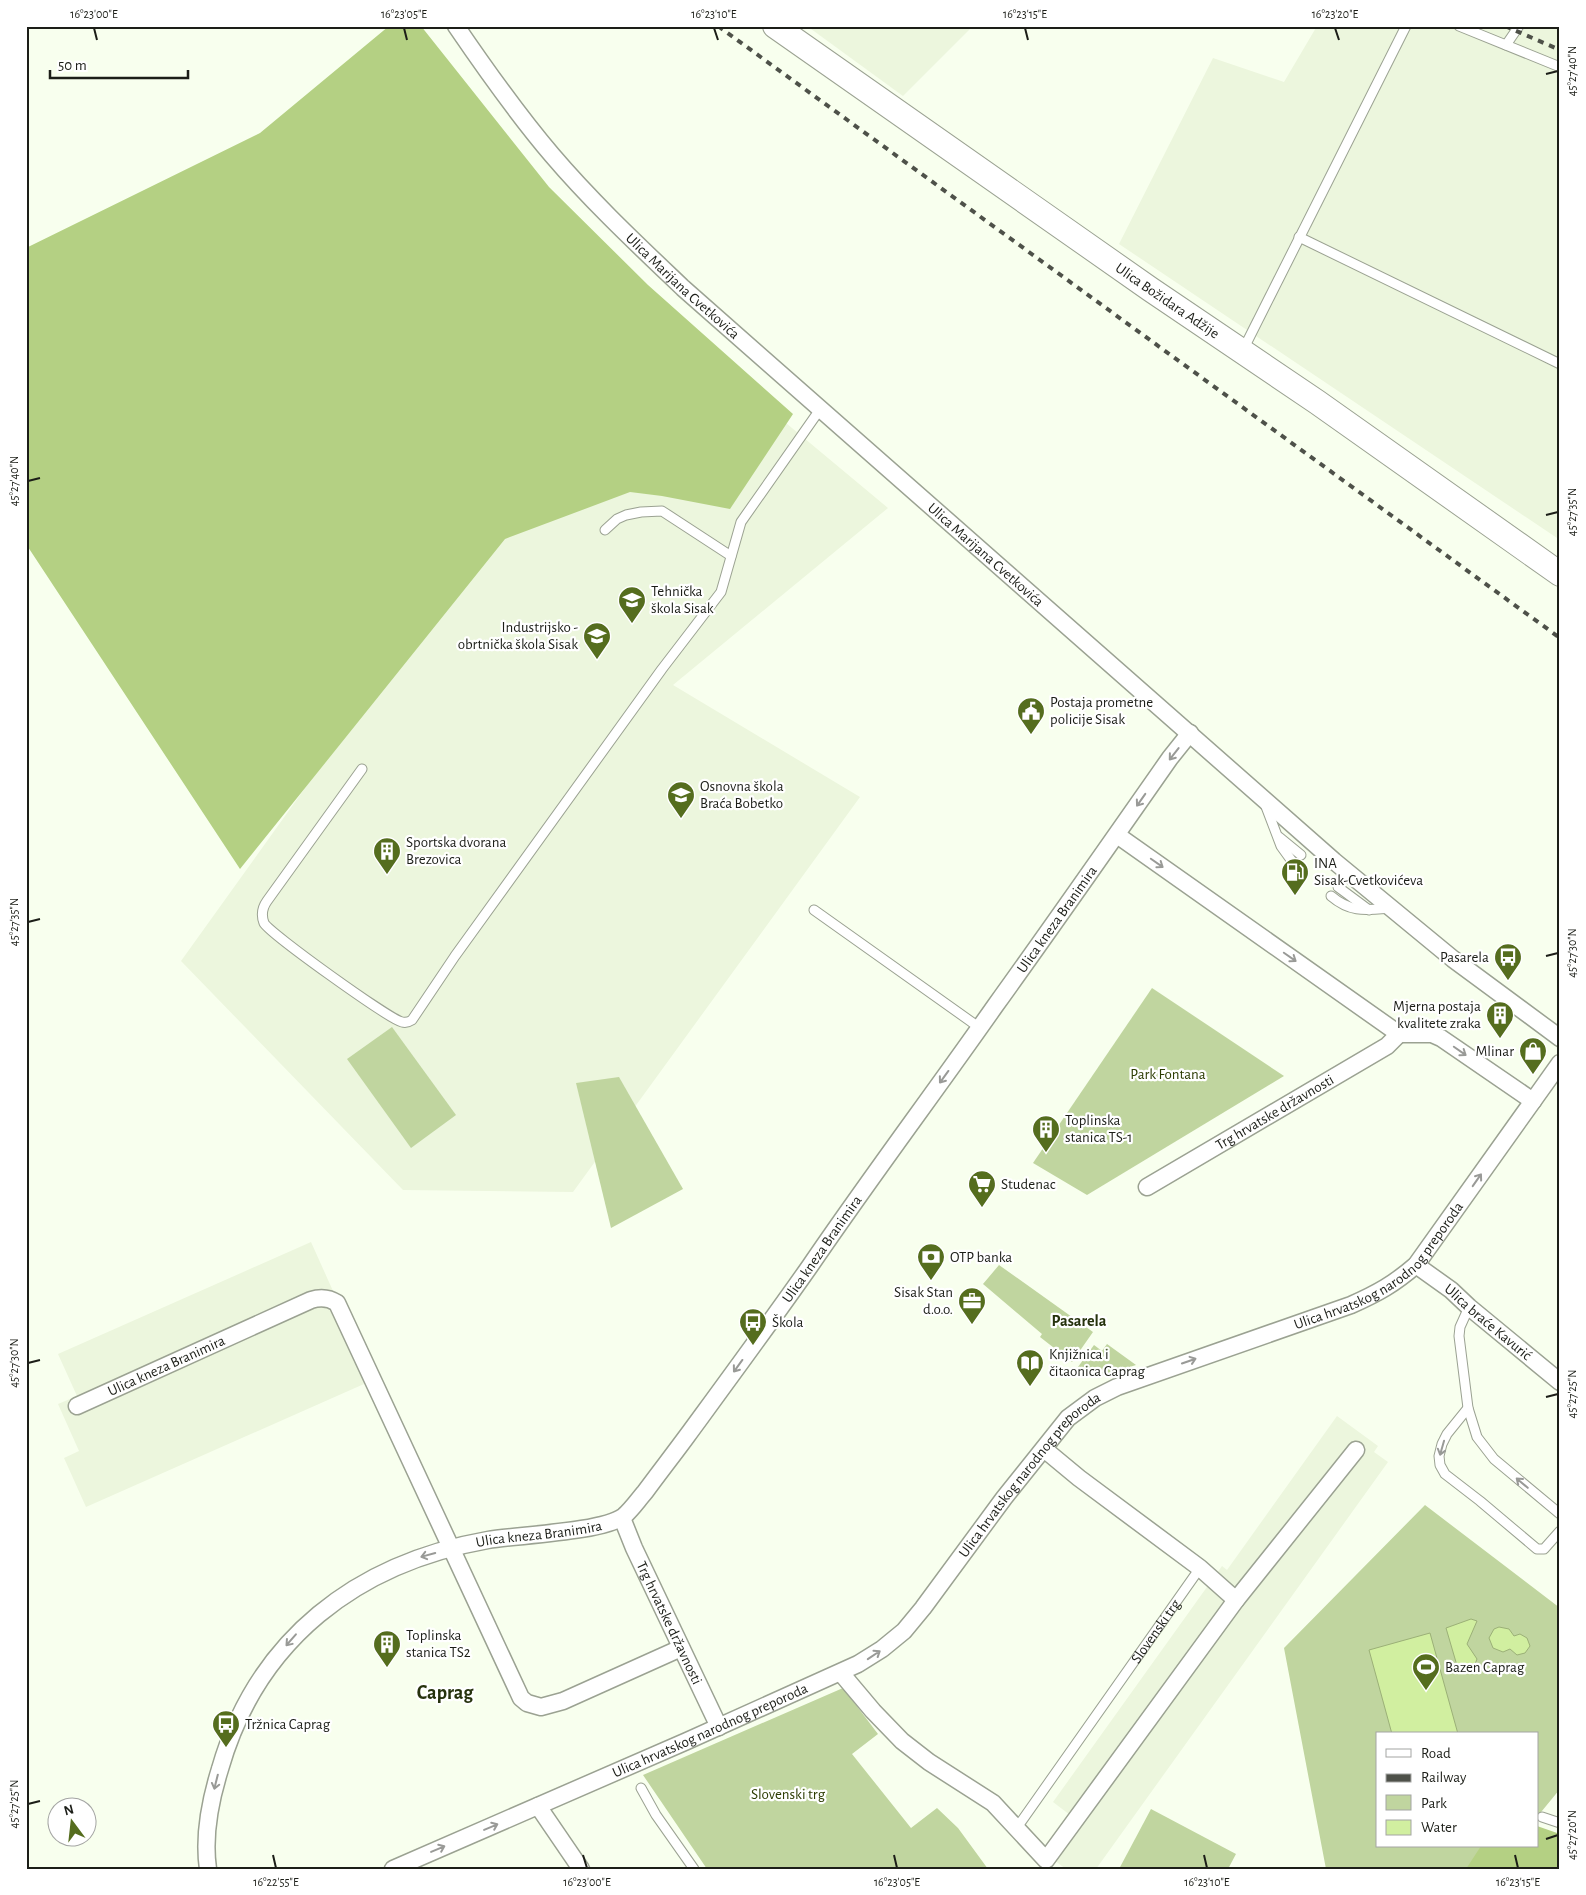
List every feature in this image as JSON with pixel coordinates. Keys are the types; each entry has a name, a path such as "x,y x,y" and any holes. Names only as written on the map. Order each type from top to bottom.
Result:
{"main road":[{"name":"Ulica Božidara Adžije","path":"775,26 1150,290 1317,402 1560,574"}],"street":[{"name":"Ulica Marijana Cvetkovića","path":"456,26 522,119 552,155 602,209 682,288 821,408 1263,799 1453,958 1560,1038"},
{"name":"Ulica kneza Branimira","path":"208,1869 206,1837 210,1811 226,1748 243,1709 276,1658 296,1635 324,1608 382,1573 417,1558 488,1540 602,1525 622,1518 669,1460 784,1303 1170,758 1190,733"},
{"path":"1117,835 1399,1034 1432,1034 1441,1038 1533,1101"},
{"name":"Trg hrvatske državnosti","path":"1146,1187 1387,1046 1399,1034"},
{"name":"Ulica hrvatskog narodnog preporoda","path":"393,1869 841,1673 869,1658 904,1631 927,1603 1004,1498 1068,1418 1094,1398 1150,1375 1351,1305 1377,1294 1395,1283 1416,1265 1560,1064"},
{"name":"Ulica braće Kavurić","path":"1416,1265 1451,1290 1560,1382"},
{"name":"Ulica kneza Branimira","path":"78,1406 311,1300 330,1299 337,1303 521,1698 527,1703 541,1707 563,1701 681,1648"},
{"path":"1044,1449 1078,1478 1200,1568 1236,1600"},
{"path":"841,1673 872,1711 902,1741 929,1762 993,1803 1046,1860 1236,1600 1356,1450"},
{"name":"Trg hrvatske državnosti","path":"622,1518 629,1537 719,1727"},
{"path":"538,1806 581,1869"}],"lane":[{"path":"1242,352 1406,26"},
{"path":"1459,26 1560,67"},
{"path":"1506,45 1519,26"},
{"path":"1300,237 1560,364"},
{"path":"362,769 267,901 262,915 267,927 278,937 372,1005 397,1020 406,1023 412,1020 455,956 651,684 721,592 741,522 821,408"},
{"path":"606,530 617,519 626,515 662,510 731,556"},
{"path":"1263,799 1276,835 1286,855 1294,864"},
{"path":"1276,835 1301,855"},
{"path":"1338,887 1369,910"},
{"path":"1330,896 1340,904 1359,910 1391,908"},
{"path":"814,910 980,1028"},
{"path":"1469,1307 1460,1327 1459,1336 1468,1408 1477,1436 1487,1452 1560,1514"},
{"path":"1468,1408 1442,1444 1439,1456 1440,1465 1445,1474 1537,1550 1544,1549 1560,1531"},
{"name":"Slovenski trg","path":"1016,1829 1200,1568"},
{"path":"641,1788 656,1814 694,1869"},
{"path":"1542,1818 1560,1823"}],"shaded area":[{"path":"389,26 421,26 549,187 648,285 793,414 730,509 630,492 505,539 240,869 26,544 26,248 260,133"},
{"path":"807,26 973,26 903,96"},
{"path":"1317,26 1560,26 1560,540 1119,244 1213,58 1284,82"},
{"path":"780,418 888,508 673,685 860,797 573,1192 403,1190 181,961 490,530"},
{"path":"311,1242 373,1380 86,1507 64,1458 79,1451 58,1404 77,1396 58,1354"},
{"path":"1337,1416 1378,1446 1374,1452 1388,1462 1096,1869 1066,1869 1047,1855 1074,1818 1053,1802 1222,1566 1227,1570"},
{"path":"1538,1826 1560,1834 1560,1869 1466,1869 1480,1848 1538,1848"}],"green space":[{"name":"Park Fontana","path":"1152,988 1284,1076 1087,1195 1033,1163"},
{"path":"392,1027 456,1115 411,1148 347,1059"},
{"path":"619,1077 683,1189 611,1228 576,1083"},
{"path":"999,1265 1093,1332 1072,1362 1040,1337 1042,1334 983,1284"},
{"path":"1107,1344 1136,1365 1094,1378 1078,1367 1094,1345 1102,1351"},
{"name":"Bazen Caprag","path":"1425,1505 1560,1608 1560,1789 1538,1816 1538,1732 1376,1732 1376,1848 1507,1848 1487,1869 1326,1869 1284,1648"},
{"name":"Slovenski trg","path":"843,1688 878,1734 852,1754 911,1828 937,1808 958,1828 988,1869 707,1869 643,1775"},
{"path":"1151,1809 1236,1854 1228,1869 1119,1869"}],"water":[{"path":"1471,1619 1477,1621 1467,1644 1477,1659 1475,1664 1458,1669 1446,1628"},
{"path":"1499,1627 1509,1629 1514,1636 1520,1634 1527,1638 1530,1646 1525,1653 1517,1655 1510,1649 1503,1652 1493,1648 1489,1638 1494,1629"},
{"path":"1430,1633 1457,1732 1391,1732 1369,1650"}],"railway":[{"path":"718,26 1560,638"},
{"path":"1505,26 1560,50"}],"place":[{"name":"Tehnička škola Sisak","path":"632,624"},
{"name":"Industrijsko - obrtnička škola Sisak","path":"597,660"},
{"name":"Postaja prometne policije Sisak","path":"1031,735"},
{"name":"Osnovna škola Braća Bobetko","path":"681,819"},
{"name":"Sportska dvorana Brezovica","path":"387,875"},
{"name":"INA Sisak-Cvetkovićeva","path":"1295,896"},
{"name":"Pasarela","path":"1508,981"},
{"name":"Mjerna postaja kvalitete zraka","path":"1500,1039"},
{"name":"Mlinar","path":"1533,1075"},
{"name":"Toplinska stanica TS-1","path":"1046,1153"},
{"name":"Studenac","path":"982,1208"},
{"name":"OTP banka","path":"931,1281"},
{"name":"Sisak Stan d.o.o.","path":"972,1325"},
{"name":"Škola","path":"753,1346"},
{"name":"Knjižnica i čitaonica Caprag","path":"1030,1387"},
{"name":"Toplinska stanica TS2","path":"387,1668"},
{"name":"Bazen Caprag","path":"1426,1691"},
{"name":"Tržnica Caprag","path":"226,1748"}],"district":[{"name":"Pasarela","path":"1079,1320"},
{"name":"Caprag","path":"445,1692"}]}
